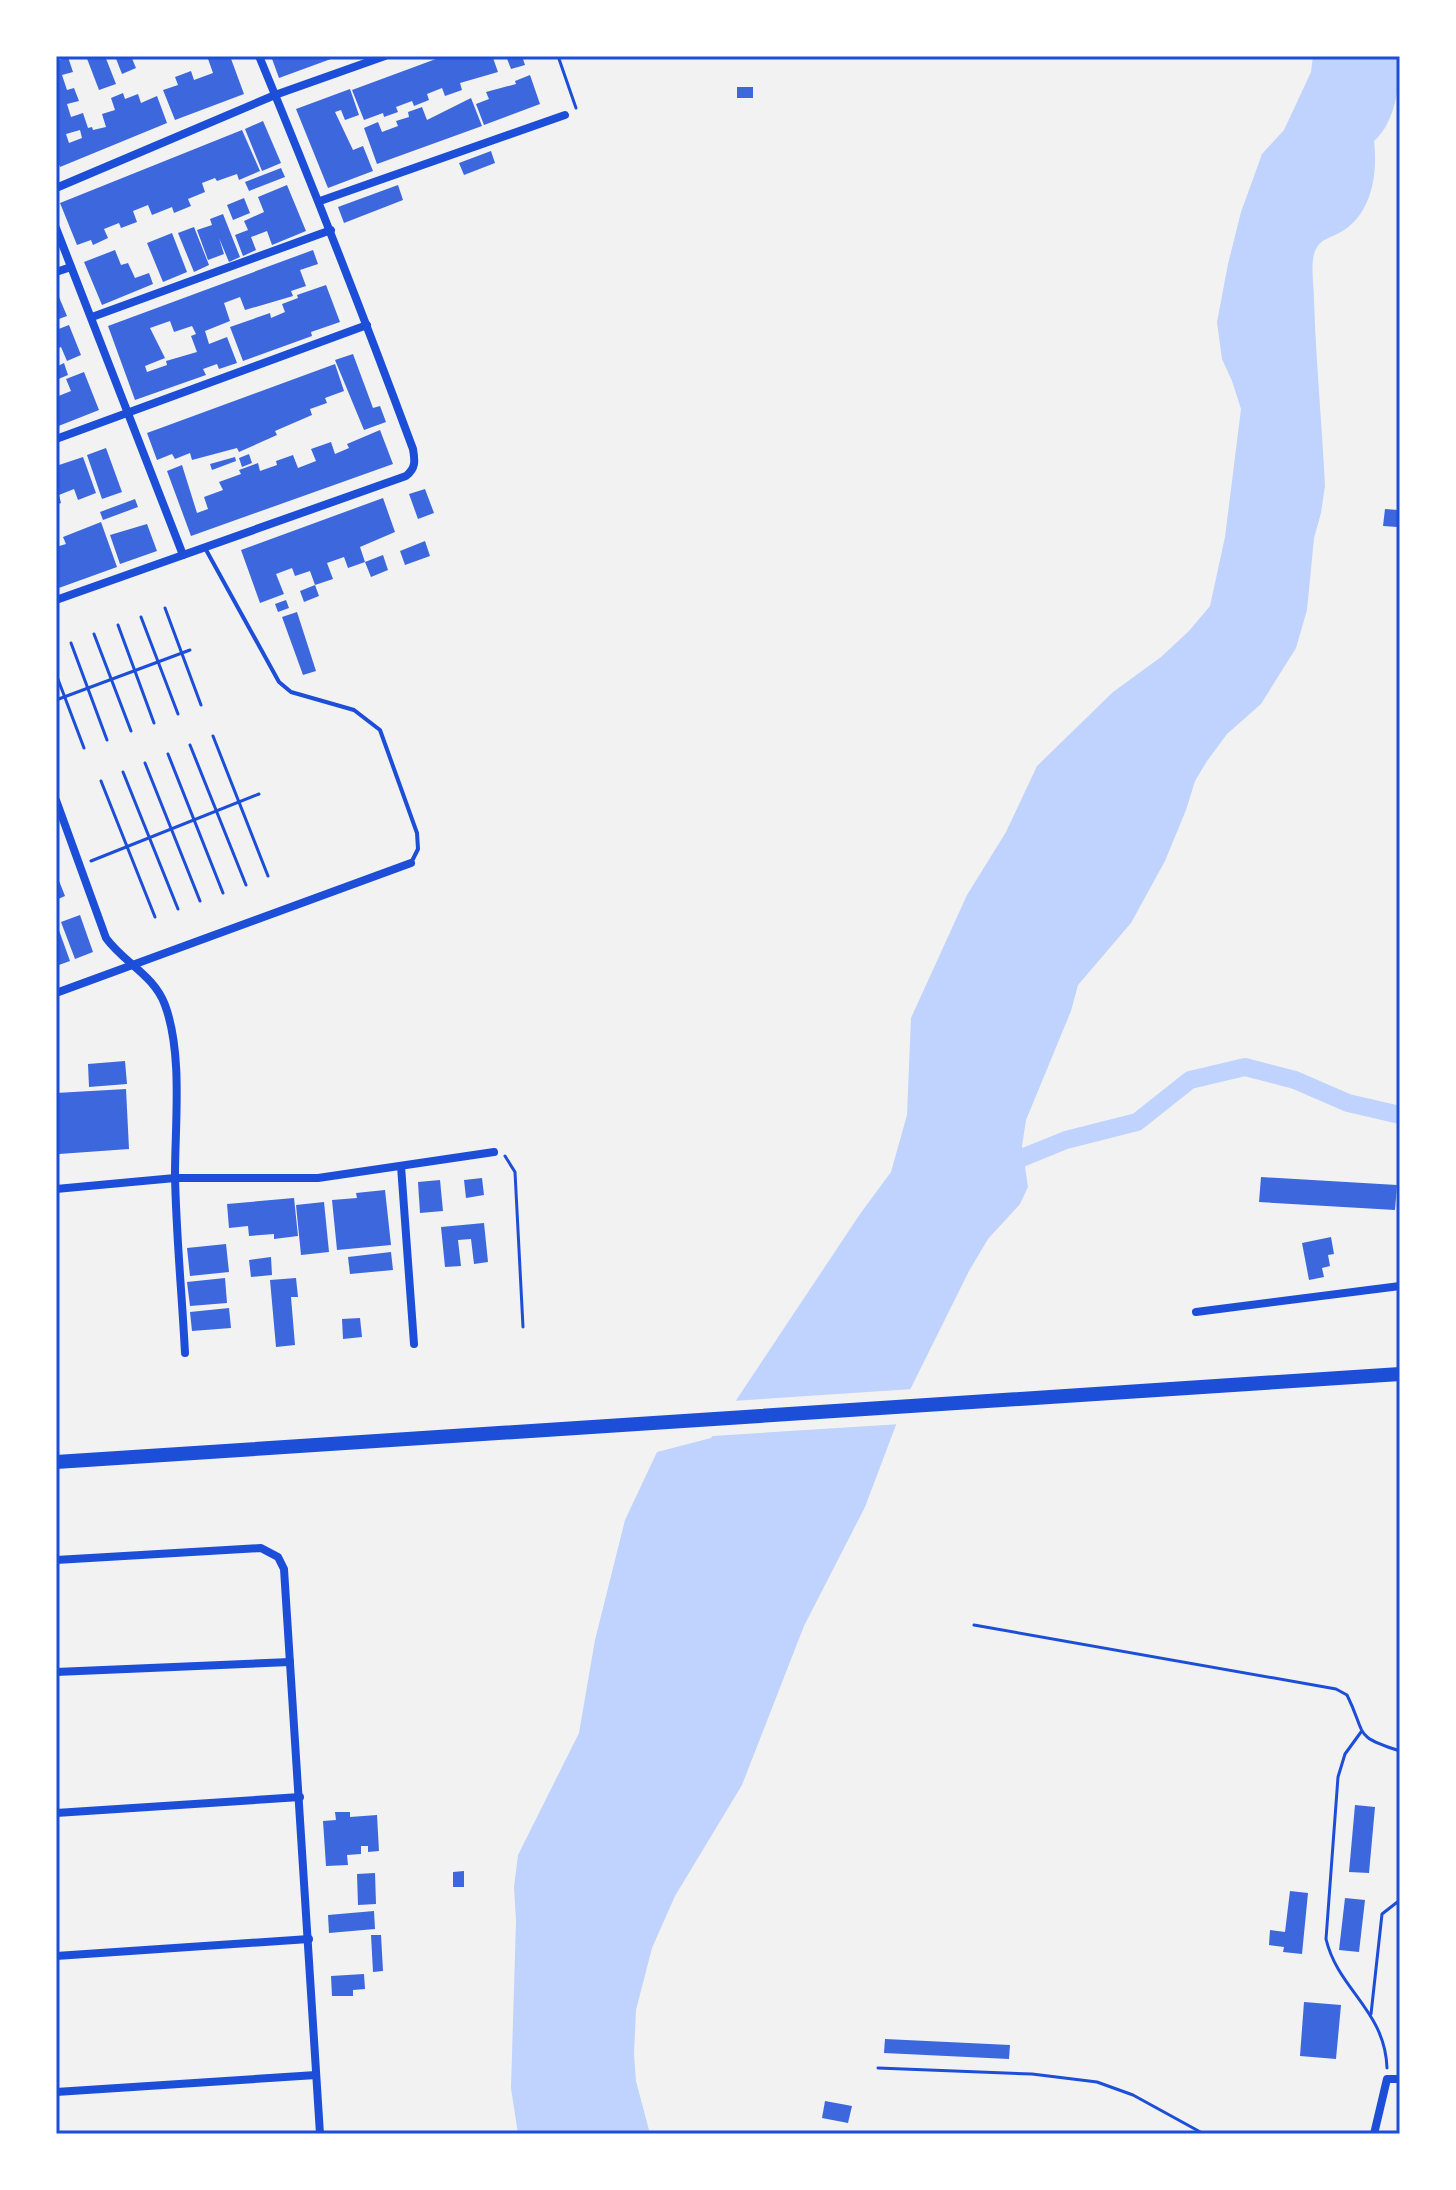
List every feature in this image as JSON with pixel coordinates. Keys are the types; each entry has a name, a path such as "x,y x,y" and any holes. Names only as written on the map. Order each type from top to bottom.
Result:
{"highway":[{"path":"56,1462 1400,1374"}],"street":[{"path":"56,600 406,476 413,470 413,449 367,325 320,201 259,56"},
{"path":"56,188 275,95 385,56"},
{"path":"320,201 565,115"},
{"path":"56,228 183,555"},
{"path":"92,317 331,230"},
{"path":"56,272 71,267"},
{"path":"56,439 367,325"},
{"path":"57,806 106,938 130,965 153,981 166,1006 176,1076 175,1178 185,1353"},
{"path":"56,993 411,863"},
{"path":"56,1189 175,1178 318,1178 494,1152"},
{"path":"401,1166 414,1344"},
{"path":"1196,1312 1400,1286"},
{"path":"56,1560 261,1548 278,1557 284,1569 320,2134"},
{"path":"56,1672 290,1662"},
{"path":"56,1813 300,1797"},
{"path":"56,1956 309,1939"},
{"path":"56,2092 316,2075"},
{"path":"1374,2134 1387,2079 1400,2079"}],"lane":[{"path":"205,548 279,682 291,692 354,710 380,730 417,833 418,849 411,863"}],"path":[{"path":"558,56 577,111"},
{"path":"165,608 201,705"},
{"path":"141,617 178,714"},
{"path":"118,625 154,723"},
{"path":"94,634 131,731"},
{"path":"71,643 107,740"},
{"path":"56,700 190,650"},
{"path":"56,674 84,748"},
{"path":"213,736 268,876"},
{"path":"190,745 246,885"},
{"path":"168,754 223,893"},
{"path":"145,763 200,901"},
{"path":"123,772 178,909"},
{"path":"101,781 155,917"},
{"path":"80,865 259,794"},
{"path":"494,1152 505,1156 515,1172 523,1327"},
{"path":"974,1625 1336,1689 1347,1695 1361,1732 1371,1742 1400,1751"},
{"path":"1361,1732 1345,1754 1338,1777 1326,1939 1331,1960 1380,2030 1387,2056 1387,2079"},
{"path":"1371,2014 1382,1914 1400,1900"},
{"path":"878,2068 1032,2074 1097,2082 1133,2095 1204,2134"}],"water":[{"path":"1313,56 1400,56 1400,67 1392,113 1374,141 1375,166 1366,205 1350,225 1320,244 1314,256 1312,269 1325,486 1314,538 1307,610 1296,648 1261,704 1227,734 1207,761 1195,781 1165,861 1131,923 1078,985 1071,1011 1026,1120 1022,1146 1028,1187 1020,1204 988,1239 969,1271 903,1404 725,1417 891,1172 907,1115 911,1018 967,895 1006,832 1037,766 1113,692 1161,657 1210,606 1225,537 1241,409 1222,359 1217,322 1241,212 1262,154 1284,130 1311,72"},
{"path":"902,1409 865,1507 804,1626 742,1785 675,1896 652,1948 636,2010 634,2054 636,2081 650,2134 518,2134 511,2088 516,1921 514,1887 518,1855 579,1733 595,1640 625,1520 657,1452 711,1438 722,1422"}],"pier":[{"path":"913,1389 901,1424 697,1437 709,1434 732,1401"}],"building":[{"path":"86,56 105,56 116,84 99,90"},
{"path":"115,56 131,56 136,68 122,74"},
{"path":"207,56 230,56 244,94 175,120 163,90 178,85 175,77 191,71 194,80 213,73"},
{"path":"271,56 339,56 279,78"},
{"path":"444,56 498,56 493,58 498,72 460,83 462,90 445,96 442,88 427,94 429,100 414,106 412,101 396,107 398,112 384,117 383,113 364,120 352,90"},
{"path":"506,56 522,56 525,65 511,69"},
{"path":"68,57 73,72 62,75 67,90 74,88 79,101 67,104 71,117 83,113 88,128 106,127 102,114 115,110 111,98 123,93 125,99 138,94 141,103 157,96 167,123 60,167 56,156 56,61","holes":["80,130 82,138 69,143 66,134"]},
{"path":"530,75 540,104 484,125 476,104 489,99 486,92 516,84 515,81"},
{"path":"737,87 753,87 753,98 737,98"},
{"path":"350,89 359,115 345,120 341,110 335,112 353,150 363,146 373,171 328,188 296,109"},
{"path":"471,98 482,126 377,164 364,128 378,122 382,132 398,126 396,121 409,117 408,112 422,107 427,120"},
{"path":"263,121 281,163 262,171 245,129"},
{"path":"242,130 260,171 239,180 237,174 202,183 205,192 188,199 191,206 174,213 172,207 152,215 148,205 133,211 137,222 121,228 119,223 104,229 108,238 93,245 91,240 77,245 60,203"},
{"path":"491,151 495,163 464,175 459,163"},
{"path":"281,168 285,177 249,191 245,182"},
{"path":"287,185 306,231 272,245 267,231 251,237 256,250 243,256 235,235 248,230 244,221 264,212 258,197"},
{"path":"398,185 403,200 344,223 338,207"},
{"path":"244,198 250,213 233,220 227,205"},
{"path":"223,214 240,257 229,262 219,238 224,254 208,260 197,230 212,225 210,219"},
{"path":"194,227 209,265 194,272 178,233"},
{"path":"172,233 187,272 163,282 147,243"},
{"path":"115,250 121,265 128,263 135,278 149,273 153,284 102,305 84,262"},
{"path":"313,250 318,264 300,270 306,286 291,291 293,296 245,310 240,297 224,303 230,321 205,331 209,344 227,337 237,363 219,369 217,364 203,369 206,375 135,400 108,326","holes":["170,321 174,332 192,326 196,334 191,336 197,352 166,361 167,365 147,372 145,366 165,358 150,328"]},
{"path":"326,285 340,322 311,332 312,336 243,361 230,327 270,313 271,318 285,312 282,304"},
{"path":"56,290 67,316 56,320"},
{"path":"69,325 81,355 67,361 61,347 56,349 56,330"},
{"path":"353,354 373,408 380,406 386,422 364,430 335,360"},
{"path":"64,363 68,375 56,380 56,367"},
{"path":"335,364 344,391 325,398 327,403 310,409 312,415 275,431 277,435 239,452 237,448 192,460 190,453 175,459 172,454 157,460 147,433"},
{"path":"84,372 99,410 56,427 56,397 71,391 66,379"},
{"path":"380,430 393,464 191,536 167,471 182,465 197,513 208,509 204,497 223,490 219,482 241,474 239,470 258,463 260,471 293,455 298,468 316,461 311,449 331,442 335,454 349,448 347,444"},
{"path":"106,448 122,492 102,499 87,455"},
{"path":"249,454 252,463 242,467 239,458"},
{"path":"83,457 96,493 78,500 74,489 59,495 61,503 56,505 56,466"},
{"path":"235,457 236,461 212,470 210,464"},
{"path":"425,489 434,513 418,519 409,494"},
{"path":"383,498 395,532 360,547 365,562 348,568 344,557 327,563 333,579 315,585 310,571 295,576 292,568 276,574 284,594 260,603 241,550"},
{"path":"135,499 138,507 103,520 100,512"},
{"path":"1385,509 1398,510 1397,527 1383,526"},
{"path":"101,522 117,567 56,589 56,547 66,544 63,537"},
{"path":"147,524 157,551 120,564 110,535"},
{"path":"425,541 430,556 405,565 400,551"},
{"path":"383,555 388,570 371,577 365,562"},
{"path":"315,585 319,596 304,602 300,591"},
{"path":"286,600 289,608 278,612 275,604"},
{"path":"297,612 316,671 303,675 282,617"},
{"path":"56,873 65,896 56,900"},
{"path":"80,915 93,952 75,959 61,922"},
{"path":"56,922 70,961 56,966"},
{"path":"125,1061 127,1084 89,1087 88,1064"},
{"path":"126,1089 129,1149 59,1154 56,1093"},
{"path":"1261,1177 1397,1185 1395,1210 1259,1202"},
{"path":"482,1178 484,1195 466,1198 464,1180"},
{"path":"440,1180 443,1211 420,1213 418,1182"},
{"path":"385,1190 391,1245 337,1250 332,1200 357,1198 356,1193"},
{"path":"294,1198 298,1236 274,1239 274,1234 249,1236 248,1226 229,1228 227,1204"},
{"path":"324,1202 329,1252 301,1255 296,1205"},
{"path":"484,1223 488,1262 474,1264 471,1239 458,1240 461,1266 445,1267 441,1227"},
{"path":"1331,1237 1334,1254 1328,1255 1330,1266 1322,1268 1324,1277 1309,1280 1302,1243"},
{"path":"226,1244 229,1272 190,1276 187,1248"},
{"path":"391,1252 393,1270 350,1274 348,1257"},
{"path":"271,1257 272,1275 251,1277 249,1260"},
{"path":"225,1278 227,1303 190,1306 187,1282"},
{"path":"296,1278 298,1297 291,1297 295,1345 276,1347 270,1280"},
{"path":"229,1308 231,1328 192,1331 190,1312"},
{"path":"360,1318 362,1337 343,1339 342,1319"},
{"path":"1355,1805 1375,1807 1369,1873 1349,1872"},
{"path":"335,1812 350,1812 350,1817 377,1815 379,1851 368,1852 368,1846 361,1846 361,1854 347,1855 348,1865 326,1866 323,1821 336,1820"},
{"path":"464,1871 464,1887 453,1887 453,1872"},
{"path":"375,1873 376,1904 358,1905 357,1874"},
{"path":"1290,1891 1308,1893 1302,1954 1283,1952 1284,1947 1269,1945 1270,1930 1285,1932"},
{"path":"1345,1898 1365,1900 1359,1952 1339,1950"},
{"path":"374,1911 375,1929 329,1933 328,1915"},
{"path":"371,1935 381,1935 383,1971 373,1972"},
{"path":"364,1974 365,1989 353,1990 353,1996 332,1996 331,1976"},
{"path":"1304,2002 1341,2005 1336,2059 1300,2056"},
{"path":"885,2039 1010,2045 1009,2059 884,2053"},
{"path":"825,2101 852,2106 848,2123 822,2118"}],"waterway":[{"path":"1002,1166 1066,1140 1137,1122 1190,1080 1245,1067 1295,1080 1348,1103 1400,1115"}]}
